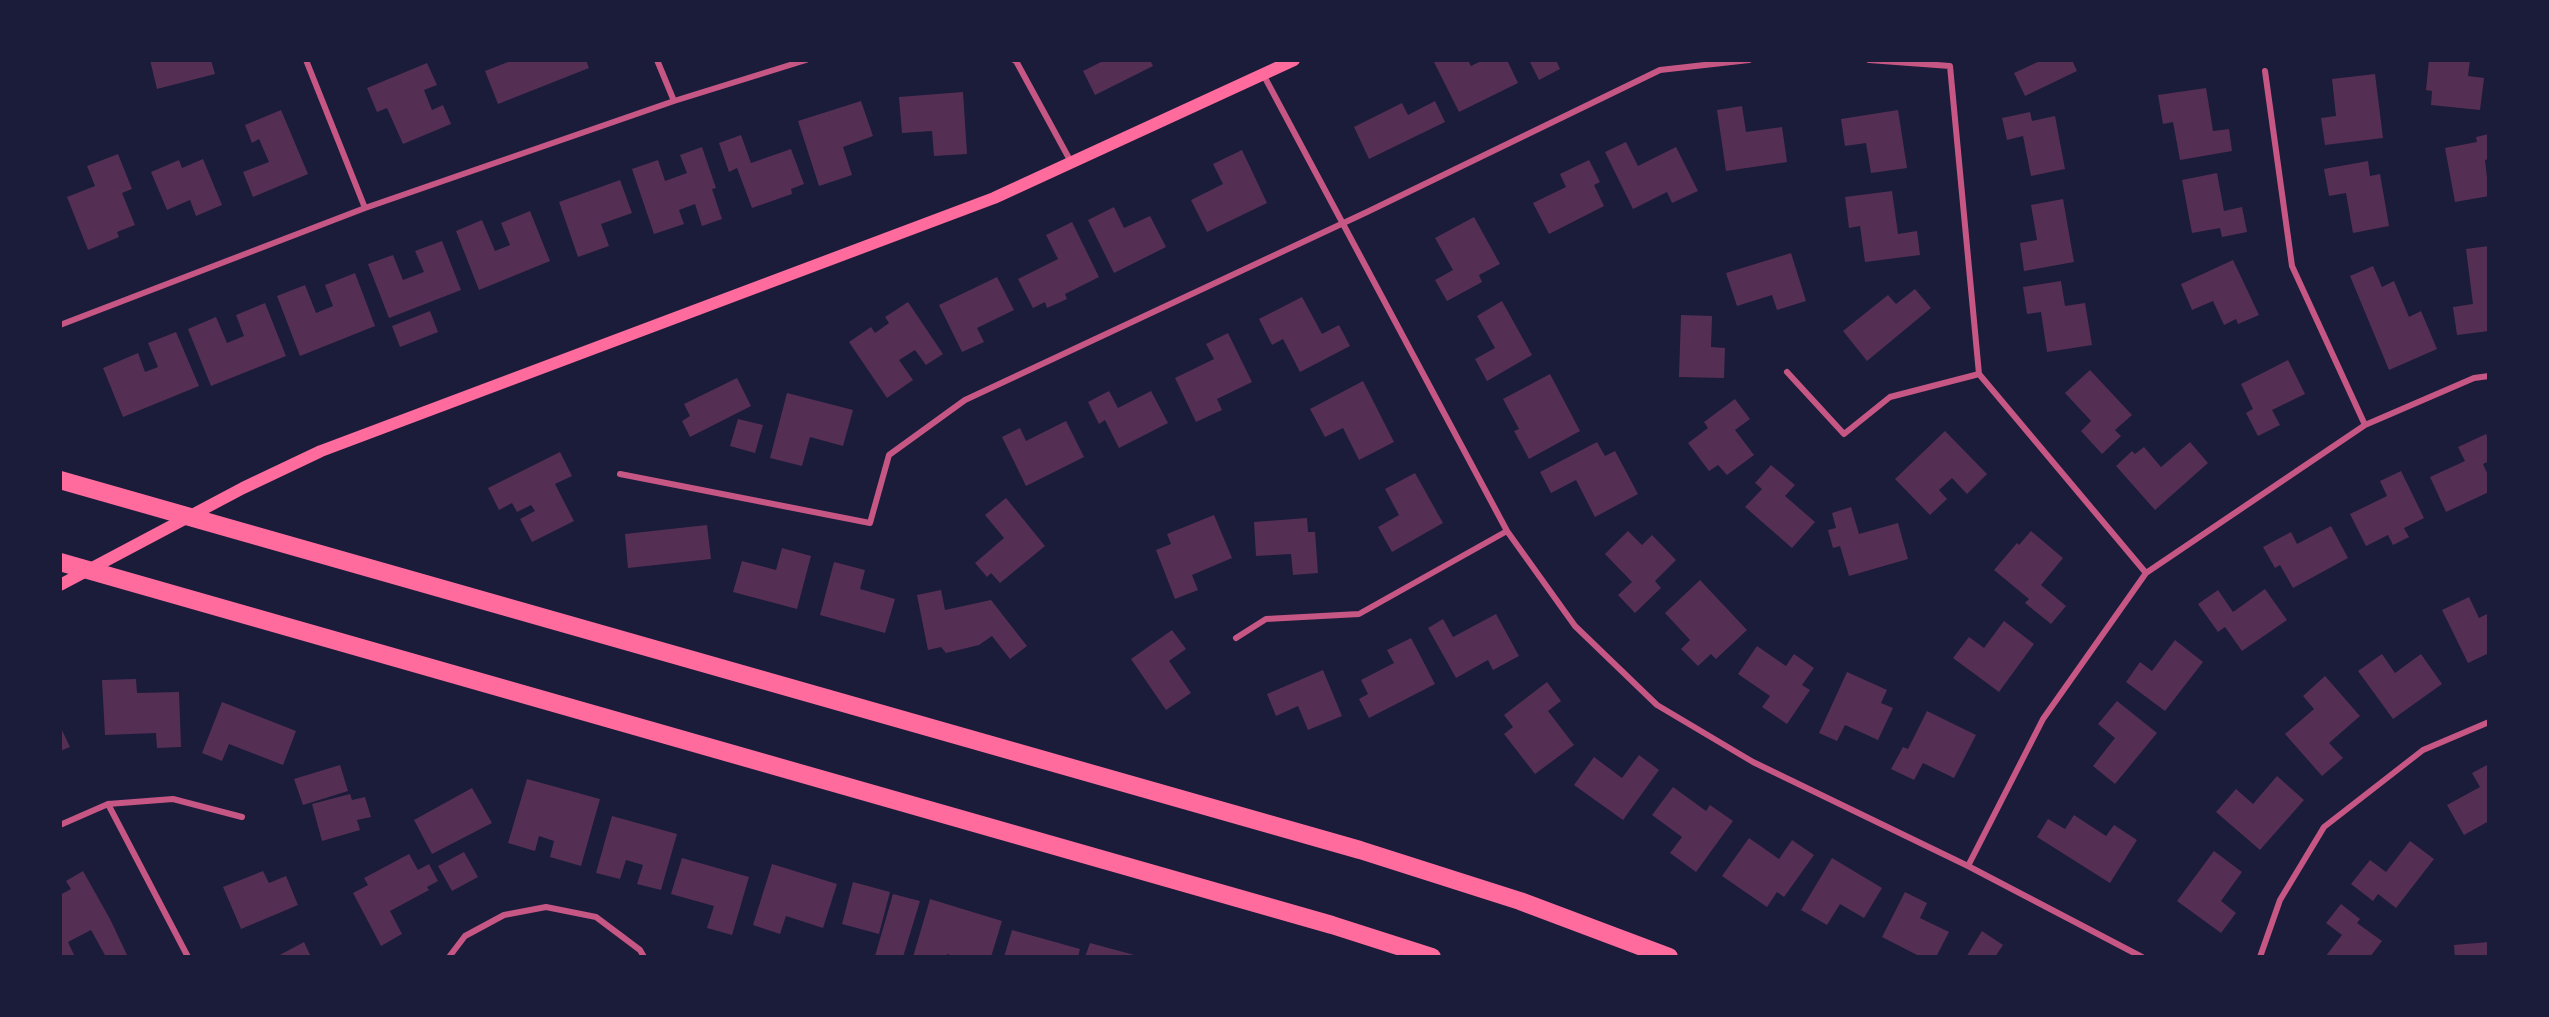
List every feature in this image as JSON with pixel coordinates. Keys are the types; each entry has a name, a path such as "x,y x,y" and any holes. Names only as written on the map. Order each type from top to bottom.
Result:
{"highway":[{"path":"60,480 1360,850 1520,901 1670,957"},
{"path":"60,562 1332,925 1432,957"}],"main road":[{"path":"60,585 243,488 321,451 994,198 1294,60"}],"street":[{"path":"306,60 365,208"},
{"path":"657,60 674,102"},
{"path":"60,325 365,208 674,102 806,60"},
{"path":"1014,60 1071,163"},
{"path":"620,474 870,522 889,454 964,400 1660,70 1749,60"},
{"path":"1869,60 1950,66 1979,374 2146,573"},
{"path":"2265,71 2292,266 2365,425"},
{"path":"1263,75 1507,531 1575,626 1657,705 1753,762 1968,866 2142,957"},
{"path":"1787,372 1844,434 1890,397 1979,374"},
{"path":"1968,866 2043,719 2146,573 2365,425 2474,378 2489,376"},
{"path":"1236,638 1266,619 1359,614 1507,531"},
{"path":"2260,957 2280,900 2324,828 2423,750 2489,722"},
{"path":"60,825 108,804 173,799 242,817"},
{"path":"108,804 188,957"},
{"path":"449,957 465,936 504,915 546,907 596,917 640,950 644,957"}],"building":[{"path":"150,60 211,60 215,74 157,89"},
{"path":"513,60 586,60 589,68 498,104 485,71"},
{"path":"1105,60 1150,60 1153,66 1095,95 1083,71"},
{"path":"1433,60 1468,60 1471,66 1483,60 1507,60 1518,83 1459,112"},
{"path":"1529,60 1556,60 1560,69 1539,80"},
{"path":"2042,60 2072,60 2077,71 2025,96 2014,73"},
{"path":"2429,60 2470,60 2468,76 2484,78 2480,110 2431,105 2432,91 2426,90"},
{"path":"427,63 437,85 424,90 432,110 443,105 451,124 403,144 387,108 377,112 367,88"},
{"path":"2375,74 2383,138 2325,145 2321,118 2336,116 2332,79"},
{"path":"2206,88 2213,131 2229,129 2232,151 2180,160 2173,122 2163,124 2158,95"},
{"path":"963,92 967,154 934,156 932,131 902,133 899,97"},
{"path":"861,101 873,136 843,147 852,175 819,186 798,121"},
{"path":"1435,101 1445,122 1369,159 1354,127 1402,103 1408,115"},
{"path":"1742,106 1746,132 1782,127 1787,162 1726,171 1717,110"},
{"path":"281,110 308,174 253,197 243,172 269,162 259,139 252,143 245,125"},
{"path":"1898,110 1907,168 1871,173 1866,143 1845,146 1841,119"},
{"path":"2030,112 2032,121 2055,116 2065,169 2031,176 2023,136 2007,140 2002,118"},
{"path":"2489,134 2489,159 2485,160 2489,196 2455,202 2445,148 2477,142 2476,137"},
{"path":"741,135 751,163 791,149 804,184 791,189 792,194 752,208 737,168 729,172 719,143"},
{"path":"1626,142 1638,166 1676,147 1698,191 1672,203 1667,192 1633,209 1605,152"},
{"path":"702,147 716,188 712,189 722,219 702,226 695,204 679,210 684,224 654,234 632,169 658,160 665,181 687,173 680,155"},
{"path":"1242,150 1267,203 1207,232 1191,200 1223,184 1213,164"},
{"path":"118,154 132,189 122,193 135,225 117,232 119,237 88,250 67,197 95,186 87,166"},
{"path":"203,159 222,205 196,216 190,200 167,210 151,172 179,160 182,168"},
{"path":"1589,160 1600,182 1594,185 1604,206 1549,234 1533,203 1566,187 1560,174"},
{"path":"2368,161 2370,176 2380,174 2389,226 2353,233 2346,193 2329,196 2324,169"},
{"path":"2217,173 2224,211 2242,207 2247,232 2222,237 2220,228 2192,233 2182,180"},
{"path":"620,180 632,213 601,224 609,246 578,257 559,202"},
{"path":"1892,191 1898,234 1917,231 1920,255 1865,262 1860,226 1849,228 1845,197"},
{"path":"2063,199 2074,262 2024,271 2020,243 2037,240 2031,205"},
{"path":"1114,207 1124,228 1150,216 1166,247 1114,273 1088,220"},
{"path":"530,211 550,261 479,290 456,231 482,220 495,251 510,245 501,223"},
{"path":"1474,217 1500,264 1479,275 1482,282 1447,301 1435,280 1453,270 1435,238"},
{"path":"1072,222 1099,277 1065,294 1067,299 1047,308 1045,302 1033,308 1018,279 1058,259 1046,235"},
{"path":"442,241 461,290 389,318 368,264 393,255 403,280 424,272 415,251"},
{"path":"2489,246 2489,331 2457,335 2453,307 2473,304 2466,249"},
{"path":"1791,253 1806,301 1777,310 1772,295 1737,306 1726,273"},
{"path":"2233,260 2259,315 2238,324 2236,319 2224,325 2213,301 2192,310 2181,284"},
{"path":"2373,266 2382,287 2394,281 2409,317 2421,311 2437,349 2389,370 2350,276"},
{"path":"355,273 375,326 300,356 277,296 305,285 316,313 333,306 325,285"},
{"path":"997,277 1014,310 977,328 984,342 962,352 939,305"},
{"path":"2061,281 2065,306 2085,303 2092,345 2047,352 2041,312 2027,314 2023,287"},
{"path":"1915,289 1931,308 1867,361 1843,331 1888,295 1896,304"},
{"path":"1302,297 1322,334 1339,325 1350,346 1300,372 1283,339 1272,345 1259,319"},
{"path":"1502,301 1532,355 1487,381 1475,359 1495,348 1477,316"},
{"path":"908,302 943,354 926,365 915,350 899,360 913,380 887,398 849,342 871,327 875,333 889,323 885,317"},
{"path":"265,303 286,356 211,386 188,329 216,317 227,343 244,336 236,315"},
{"path":"430,311 438,332 400,347 392,326"},
{"path":"1681,315 1712,316 1711,347 1725,348 1724,378 1679,377"},
{"path":"176,332 199,386 123,417 103,368 138,353 145,372 158,367 148,343"},
{"path":"1228,333 1252,382 1217,399 1222,410 1196,422 1175,378 1214,359 1206,344"},
{"path":"2288,360 2305,394 2272,410 2280,425 2258,436 2246,413 2253,409 2241,384"},
{"path":"2090,370 2132,415 2115,430 2121,436 2102,454 2081,431 2091,421 2065,393"},
{"path":"1550,374 1580,431 1529,459 1514,431 1519,429 1503,399"},
{"path":"737,378 751,406 690,437 682,421 690,416 684,404"},
{"path":"1363,381 1394,442 1359,460 1343,428 1325,437 1310,409"},
{"path":"1109,391 1118,408 1151,391 1168,423 1119,448 1105,420 1099,424 1088,402"},
{"path":"787,393 853,410 843,446 810,437 802,466 770,458"},
{"path":"1735,399 1750,419 1735,430 1754,455 1727,475 1718,465 1709,471 1688,443 1708,428 1704,422"},
{"path":"738,419 763,425 755,453 730,446"},
{"path":"1066,421 1084,457 1026,486 1002,437 1020,428 1026,441"},
{"path":"1945,431 1987,474 1967,494 1952,478 1939,490 1947,499 1930,515 1895,479"},
{"path":"2486,434 2489,441 2489,461 2483,464 2489,477 2489,492 2446,512 2430,477 2465,461 2458,447"},
{"path":"1597,442 1605,456 1615,451 1638,494 1595,517 1576,480 1551,493 1540,472"},
{"path":"2190,442 2208,463 2155,510 2116,466 2132,451 2135,454 2144,447 2161,467"},
{"path":"560,452 572,476 555,484 574,521 532,542 520,519 535,511 531,505 517,512 512,503 499,510 488,488"},
{"path":"1771,465 1795,485 1785,496 1815,522 1792,548 1745,507 1762,489 1755,483"},
{"path":"2401,471 2424,518 2404,528 2409,537 2393,545 2388,535 2366,546 2350,514 2387,496 2380,481"},
{"path":"1415,473 1443,523 1392,552 1378,527 1399,515 1385,489"},
{"path":"1006,498 1045,546 1000,583 991,573 987,577 975,563 1004,538 985,515"},
{"path":"1851,507 1859,534 1898,523 1908,559 1849,576 1840,546 1833,548 1828,530 1836,528 1832,513"},
{"path":"1214,515 1232,558 1192,575 1198,590 1175,599 1156,550 1171,544 1167,534"},
{"path":"1307,518 1308,532 1315,532 1318,573 1293,575 1291,554 1256,556 1254,522"},
{"path":"707,525 711,559 628,568 625,534"},
{"path":"2331,526 2348,558 2293,588 2280,565 2275,568 2263,547 2291,532 2297,544"},
{"path":"1628,531 1642,545 1652,535 1676,560 1655,581 1661,588 1635,613 1618,595 1632,582 1605,554"},
{"path":"2031,531 2063,558 2041,585 2066,606 2051,624 2025,603 2029,599 1994,570 2017,543 2019,545"},
{"path":"782,548 811,556 797,609 733,592 742,561 776,570"},
{"path":"834,562 865,570 860,589 895,599 885,633 820,615"},
{"path":"1700,580 1747,630 1716,659 1711,654 1698,666 1681,649 1690,640 1665,613"},
{"path":"2265,589 2287,620 2242,651 2225,627 2218,632 2198,604 2218,590 2233,612"},
{"path":"941,590 945,610 991,600 1027,646 1010,659 992,636 979,645 946,653 941,647 928,650 917,595"},
{"path":"2469,597 2479,618 2489,613 2489,653 2468,663 2442,610"},
{"path":"1496,614 1519,656 1493,670 1488,660 1456,678 1428,628 1443,619 1453,637"},
{"path":"2004,621 2034,644 1999,692 1953,658 1969,637 1984,648"},
{"path":"1172,630 1186,649 1169,661 1191,693 1166,710 1131,659"},
{"path":"1411,638 1435,684 1369,718 1359,699 1368,694 1361,680 1394,663 1387,650"},
{"path":"2175,640 2203,662 2165,711 2126,682 2140,662 2152,671"},
{"path":"1757,646 1786,666 1794,654 1814,668 1802,685 1810,690 1787,724 1762,707 1770,696 1738,674"},
{"path":"2382,654 2395,673 2421,654 2442,684 2393,719 2358,671"},
{"path":"1323,670 1342,716 1308,730 1298,706 1276,716 1267,694"},
{"path":"1847,672 1887,690 1881,703 1893,708 1878,740 1845,725 1837,741 1819,733"},
{"path":"2325,676 2360,716 2329,743 2343,758 2322,776 2285,734 2314,709 2303,696"},
{"path":"136,679 137,693 179,692 181,747 157,748 156,733 105,735 102,680"},
{"path":"1547,682 1561,701 1548,711 1574,745 1535,774 1504,734 1513,727 1504,715"},
{"path":"2117,701 2157,733 2115,784 2093,766 2115,738 2098,724"},
{"path":"222,702 296,731 283,765 229,744 222,761 202,753"},
{"path":"1927,711 1976,735 1954,778 1923,763 1914,780 1891,769 1903,747 1908,749"},
{"path":"60,726 70,747 60,751"},
{"path":"1639,755 1659,770 1623,820 1574,785 1594,757 1622,778"},
{"path":"2489,764 2489,821 2464,835 2447,805 2480,787 2472,773"},
{"path":"340,765 348,791 303,805 294,779"},
{"path":"2277,776 2304,800 2260,850 2216,812 2236,789 2253,804"},
{"path":"527,779 600,799 581,866 550,857 554,841 539,836 535,851 508,843"},
{"path":"1673,787 1706,811 1710,805 1733,821 1696,872 1670,853 1682,837 1652,815"},
{"path":"472,788 492,823 432,854 414,820"},
{"path":"350,794 352,800 365,797 371,817 357,820 360,830 322,841 312,804"},
{"path":"2074,815 2106,836 2114,825 2137,840 2110,883 2037,837 2048,819 2065,829"},
{"path":"612,816 677,834 661,890 637,884 643,865 626,860 620,879 596,873"},
{"path":"1749,838 1779,859 1792,840 1814,855 1784,897 1777,892 1767,907 1722,876"},
{"path":"2410,841 2434,859 2396,908 2378,894 2373,901 2351,884 2370,860 2386,872"},
{"path":"2214,851 2242,872 2221,901 2236,913 2221,933 2177,901"},
{"path":"464,852 478,877 452,891 438,866"},
{"path":"409,854 418,870 429,864 438,881 427,887 429,890 390,911 402,934 381,946 353,893 368,885 364,878"},
{"path":"682,858 749,877 732,935 707,928 714,906 671,894"},
{"path":"1832,858 1882,888 1864,918 1840,904 1827,925 1801,910"},
{"path":"772,864 837,884 823,928 786,916 780,934 753,925"},
{"path":"83,871 128,957 106,957 91,930 68,942 75,957 60,957 60,895 71,889 66,881"},
{"path":"263,871 269,883 286,876 298,905 241,929 223,887"},
{"path":"853,882 890,892 879,934 842,924"},
{"path":"1905,892 1927,903 1920,918 1949,932 1936,957 1921,957 1882,937"},
{"path":"893,894 920,901 903,957 878,957 875,956"},
{"path":"930,899 1002,921 991,957 956,957 947,954 946,957 913,957"},
{"path":"2341,904 2360,919 2357,923 2382,941 2370,957 2325,957 2342,935 2326,923"},
{"path":"1012,930 1080,949 1078,957 1004,957"},
{"path":"1982,931 2003,945 1995,957 1966,957"},
{"path":"304,942 311,957 276,957"},
{"path":"2489,942 2489,957 2455,957 2454,945"},
{"path":"1090,943 1138,956 1138,957 1085,957"}]}
